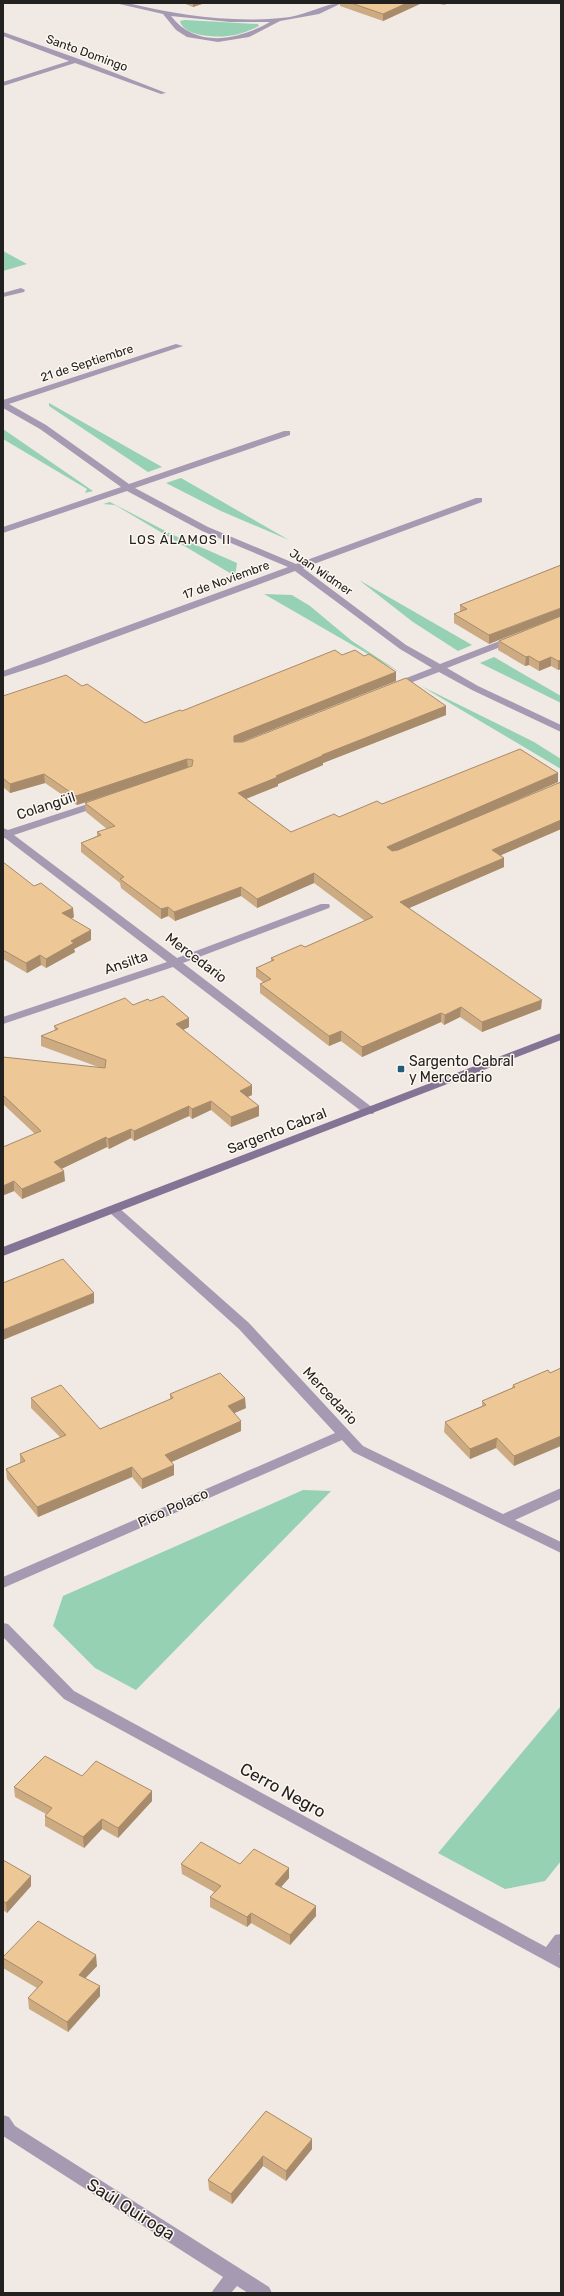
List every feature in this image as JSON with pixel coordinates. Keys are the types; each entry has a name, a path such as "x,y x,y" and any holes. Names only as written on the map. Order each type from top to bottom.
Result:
{"main road":[{"name":"Sargento Cabral","path":"3,1252 561,1036"}],"street":[{"path":"118,3 228,20 287,18 316,12 339,3"},
{"path":"163,11 169,16 176,27 183,32 208,39 242,37 287,18"},
{"name":"Santo Domingo","path":"3,34 77,60 163,94"},
{"path":"3,84 77,60"},
{"path":"3,295 21,290"},
{"name":"21 de Septiembre","path":"3,403 178,346"},
{"name":"Juan Widmer","path":"3,403 43,427 128,488 185,519 295,567 327,589 389,637 475,688 561,729"},
{"path":"3,530 287,433"},
{"name":"17 de Noviembre","path":"3,674 40,662 479,500"},
{"path":"381,691 526,634"},
{"name":"Colangüil","path":"4,833 113,798"},
{"name":"Mercedario","path":"4,833 369,1111"},
{"name":"Ansilta","path":"3,1021 218,948 325,906"},
{"name":"Mercedario","path":"114,1210 244,1326 358,1450 561,1548"},
{"name":"Pico Polaco","path":"3,1583 344,1434"},
{"path":"503,1520 561,1493"},
{"name":"Cerro Negro","path":"3,1628 69,1695 555,1960"},
{"path":"555,1960 561,1940"},
{"name":"Saúl Quiroga","path":"3,2122 9,2131 264,2293"},
{"path":"220,2293 235,2275"}],"green space":[{"path":"180,21 258,24 259,26 235,35 204,36 188,31 183,27"},
{"path":"3,251 27,264 3,271"},
{"path":"49,403 162,467 148,472 49,406"},
{"path":"3,429 93,491 85,493 87,489 3,439"},
{"path":"181,478 289,540 221,511 166,483"},
{"path":"110,502 171,534 237,563 235,576 115,505 103,504"},
{"path":"359,580 472,645 458,651 413,622"},
{"path":"264,594 292,595 310,606 352,641 401,673"},
{"path":"494,657 561,696 561,703 480,663"},
{"path":"421,686 534,742 561,759 561,769"},
{"path":"303,1490 331,1491 136,1690 95,1668 53,1626 63,1596"},
{"path":"561,1706 561,1861 545,1881 505,1889 438,1853"}],"building":[{"path":"351,3 407,3 383,14"},
{"path":"561,565 561,608 489,635 454,614 467,609 460,605"},
{"path":"561,616 561,660 558,661 551,657 539,662 529,656 526,657 499,641"},
{"path":"335,650 342,655 355,650 364,656 369,654 396,672 234,736 234,742 243,742 406,678 446,706 322,755 324,755 276,776 278,777 238,793 291,832 334,814 339,817 377,801 382,804 520,749 558,773 387,847 392,851 398,850 561,782 561,820 492,850 504,858 400,902 542,1000 482,1022 461,1007 445,1015 441,1013 362,1047 341,1031 329,1036 260,984 271,979 256,968 274,960 271,958 301,945 305,947 373,917 314,873 257,899 241,887 174,912 168,907 161,909 120,879 124,877 81,843 101,835 97,832 115,826 85,803 192,766 193,760 187,759 76,796 44,774 10,784 3,778 3,696 66,675 82,686 87,684 145,723 180,710 182,711"},
{"path":"3,862 34,886 41,883 73,908 62,913 91,930 71,941 74,943 46,959 40,955 26,963 3,950"},
{"path":"163,996 189,1018 176,1024 252,1085 240,1091 259,1106 231,1117 211,1101 192,1109 189,1106 134,1131 131,1129 108,1139 106,1137 54,1162 64,1171 22,1189 14,1181 3,1186 3,1147 41,1131 3,1095 3,1057 105,1068 106,1060 41,1036 58,1029 54,1026 125,998 133,1005 148,999 150,1001"},
{"path":"63,1259 94,1293 3,1330 3,1283"},
{"path":"561,1368 561,1436 514,1456 497,1438 470,1449 445,1422 486,1405 482,1401 515,1387 513,1385 548,1370 550,1373"},
{"path":"220,1373 245,1398 228,1406 241,1421 165,1455 174,1465 142,1479 132,1467 37,1507 6,1469 25,1461 20,1454 66,1435 31,1398 61,1385 100,1429 173,1398 170,1394"},
{"path":"45,1756 82,1776 96,1761 152,1791 118,1828 102,1819 83,1837 45,1816 52,1808 14,1787"},
{"path":"201,1842 240,1864 254,1849 289,1868 275,1884 316,1906 290,1935 251,1913 247,1917 210,1897 221,1886 181,1864"},
{"path":"3,1860 31,1876 6,1903 3,1901"},
{"path":"38,1921 96,1955 79,1975 100,1986 67,2022 28,1998 43,1982 3,1958"},
{"path":"266,2111 312,2139 286,2171 263,2156 231,2194 208,2180"}],"place":[{"name":"Sargento Cabral y Mercedario","path":"401,1069"}],"district":[{"name":"LOS ÁLAMOS II","path":"180,539"}]}
